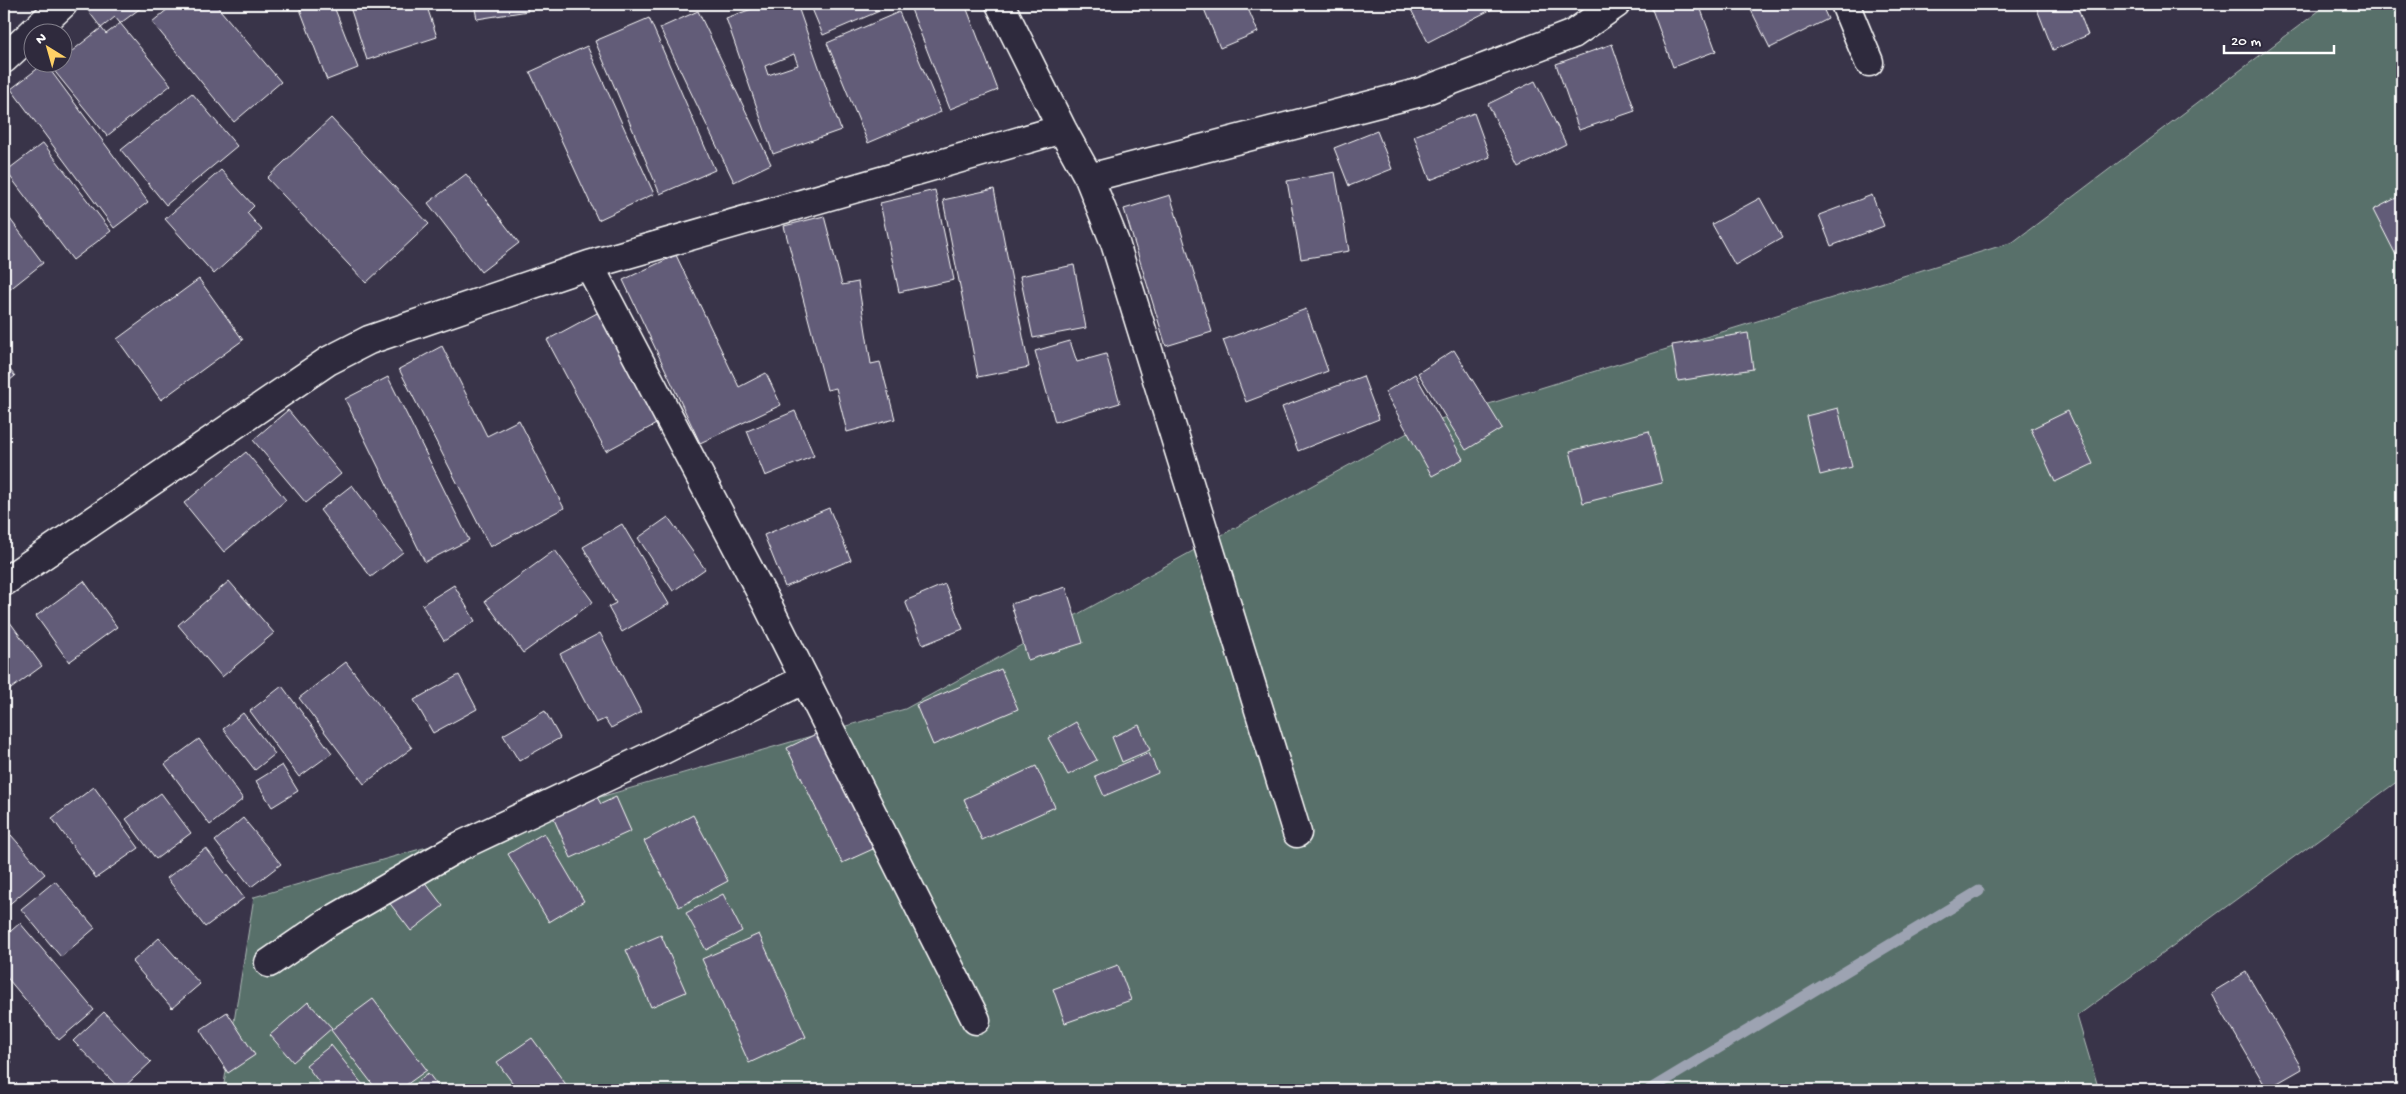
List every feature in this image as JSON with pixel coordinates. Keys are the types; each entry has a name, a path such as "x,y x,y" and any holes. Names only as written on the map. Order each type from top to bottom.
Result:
{"street":[{"path":"44,22 63,4"},
{"path":"1000,4 1062,129 1089,178 1115,243 1297,833"},
{"path":"1089,178 1421,92 1573,34 1616,4"},
{"path":"1846,4 1869,62"},
{"path":"4,60 22,43"},
{"path":"4,582 328,361 369,340 589,265 1062,129"},
{"path":"589,265 805,679 976,1020"},
{"path":"270,963 327,923 460,846 651,756 805,679"}],"green space":[{"path":"2328,4 2402,4 2402,778 2077,1016 2099,1090 223,1090 254,897 905,709 1424,424 2013,242"}],"building":[{"path":"83,4 146,4 106,34"},
{"path":"174,4 215,4 281,82 234,122 152,22"},
{"path":"298,4 333,4 358,68 327,80"},
{"path":"349,4 426,4 437,37 367,60"},
{"path":"474,4 526,4 528,11 477,19"},
{"path":"766,4 797,4 841,130 773,154 726,18","holes":["794,54 798,65 768,75 765,66"]},
{"path":"810,4 896,4 823,35"},
{"path":"909,4 965,4 998,90 950,109"},
{"path":"1202,4 1246,4 1258,32 1220,48"},
{"path":"1408,4 1490,4 1492,9 1428,42"},
{"path":"1650,4 1699,4 1716,51 1673,67"},
{"path":"1748,4 1821,4 1828,19 1770,48"},
{"path":"2035,4 2076,4 2088,35 2053,50"},
{"path":"698,11 771,164 734,182 660,28"},
{"path":"899,12 941,112 868,143 827,43"},
{"path":"115,17 171,85 107,136 55,72 72,72 72,51"},
{"path":"649,18 715,170 660,194 595,41"},
{"path":"1612,44 1635,111 1579,130 1556,64"},
{"path":"587,46 654,194 598,220 530,72"},
{"path":"33,72 52,72 148,202 114,228 11,89"},
{"path":"1535,81 1566,144 1519,167 1488,104"},
{"path":"192,93 237,146 166,205 121,150"},
{"path":"1474,113 1490,157 1430,180 1414,136"},
{"path":"331,118 429,224 366,283 267,178"},
{"path":"1377,131 1392,169 1349,186 1334,148"},
{"path":"43,143 111,231 73,260 6,171"},
{"path":"221,170 254,206 247,213 262,230 214,274 165,219"},
{"path":"1335,172 1349,251 1301,259 1287,181"},
{"path":"466,174 519,243 481,272 428,203"},
{"path":"994,189 1029,367 978,377 943,200"},
{"path":"935,190 954,280 899,292 880,203"},
{"path":"1170,195 1212,332 1166,346 1124,209"},
{"path":"1872,195 1884,226 1831,246 1819,215"},
{"path":"2402,195 2402,257 2398,259 2373,210"},
{"path":"1760,198 1782,238 1735,265 1712,224"},
{"path":"4,211 43,263 4,294"},
{"path":"824,216 842,285 858,282 871,364 880,362 895,419 847,432 836,388 827,390 784,226"},
{"path":"676,255 739,387 766,373 781,405 700,443 623,280"},
{"path":"1074,265 1086,328 1033,338 1020,276"},
{"path":"199,279 243,340 161,400 117,339"},
{"path":"1306,309 1328,371 1246,402 1223,340"},
{"path":"599,312 658,423 606,451 547,340"},
{"path":"1748,333 1753,369 1678,381 1672,345"},
{"path":"1070,341 1077,362 1106,354 1120,403 1055,422 1035,351"},
{"path":"442,346 487,436 519,420 564,508 490,547 399,369"},
{"path":"1454,350 1502,428 1466,450 1418,373"},
{"path":"4,363 15,376 4,385"},
{"path":"1415,374 1463,459 1432,476 1385,392"},
{"path":"1363,376 1379,419 1298,451 1282,407"},
{"path":"388,377 469,540 425,562 345,399"},
{"path":"1838,408 1852,467 1820,475 1806,416"},
{"path":"288,410 341,474 306,503 253,440"},
{"path":"795,411 814,456 765,476 747,431"},
{"path":"2068,411 2093,464 2055,482 2031,429"},
{"path":"1649,431 1662,483 1583,503 1570,451"},
{"path":"246,452 286,500 224,552 184,503"},
{"path":"352,485 403,552 371,577 320,510"},
{"path":"829,508 851,560 785,587 764,535"},
{"path":"668,517 705,569 673,591 638,538"},
{"path":"622,524 669,604 622,632 608,607 616,603 583,547"},
{"path":"555,550 593,602 523,653 485,601"},
{"path":"84,581 117,627 69,662 36,616"},
{"path":"229,581 274,633 222,677 178,625"},
{"path":"945,584 963,629 923,645 905,601"},
{"path":"454,585 475,621 444,641 422,605"},
{"path":"1066,587 1083,643 1028,660 1011,604"},
{"path":"4,614 42,666 4,694"},
{"path":"600,633 641,712 611,728 605,719 596,723 560,654"},
{"path":"346,662 412,748 364,784 299,698"},
{"path":"1001,669 1018,709 933,745 916,705"},
{"path":"459,675 477,709 433,733 414,700"},
{"path":"282,686 332,753 299,777 250,711"},
{"path":"545,711 560,738 519,761 503,735"},
{"path":"243,713 275,754 255,770 223,729"},
{"path":"1076,722 1097,760 1068,775 1048,738"},
{"path":"1139,725 1150,750 1122,762 1112,737"},
{"path":"818,733 873,849 842,863 787,748"},
{"path":"199,739 243,799 210,825 165,764"},
{"path":"1149,753 1158,773 1104,796 1095,776"},
{"path":"282,765 298,791 272,807 256,781"},
{"path":"1036,766 1055,807 982,840 964,799"},
{"path":"94,787 139,848 96,878 52,818"},
{"path":"161,793 191,833 156,859 126,819"},
{"path":"585,795 588,802 597,797 601,804 616,797 631,831 571,858 550,810"},
{"path":"693,815 728,881 679,907 644,841"},
{"path":"243,818 281,864 251,887 215,841"},
{"path":"544,833 584,901 549,922 508,854"},
{"path":"11,835 45,874 6,907 4,904 4,842"},
{"path":"206,848 244,898 205,927 167,878"},
{"path":"420,876 443,906 411,931 388,901"},
{"path":"55,881 95,928 61,957 21,909"},
{"path":"723,894 742,931 706,950 686,913"},
{"path":"20,923 94,1010 59,1040 4,974 4,937"},
{"path":"759,934 806,1037 749,1063 702,959"},
{"path":"661,935 686,992 651,1007 626,950"},
{"path":"159,938 200,984 172,1008 132,962"},
{"path":"1118,965 1131,1000 1065,1023 1053,989"},
{"path":"2246,972 2302,1069 2267,1089 2211,993"},
{"path":"373,999 427,1070 399,1090 377,1090 331,1030"},
{"path":"308,1002 332,1028 293,1062 270,1035"},
{"path":"104,1012 151,1062 121,1090 73,1041"},
{"path":"227,1012 255,1055 228,1073 200,1030"},
{"path":"532,1038 570,1090 518,1090 497,1062"},
{"path":"331,1045 363,1085 356,1090 325,1090 306,1065"},
{"path":"4,1053 12,1062 4,1070"},
{"path":"428,1073 441,1090 407,1090"}],"waterway":[{"path":"1649,1090 1979,891"}]}
